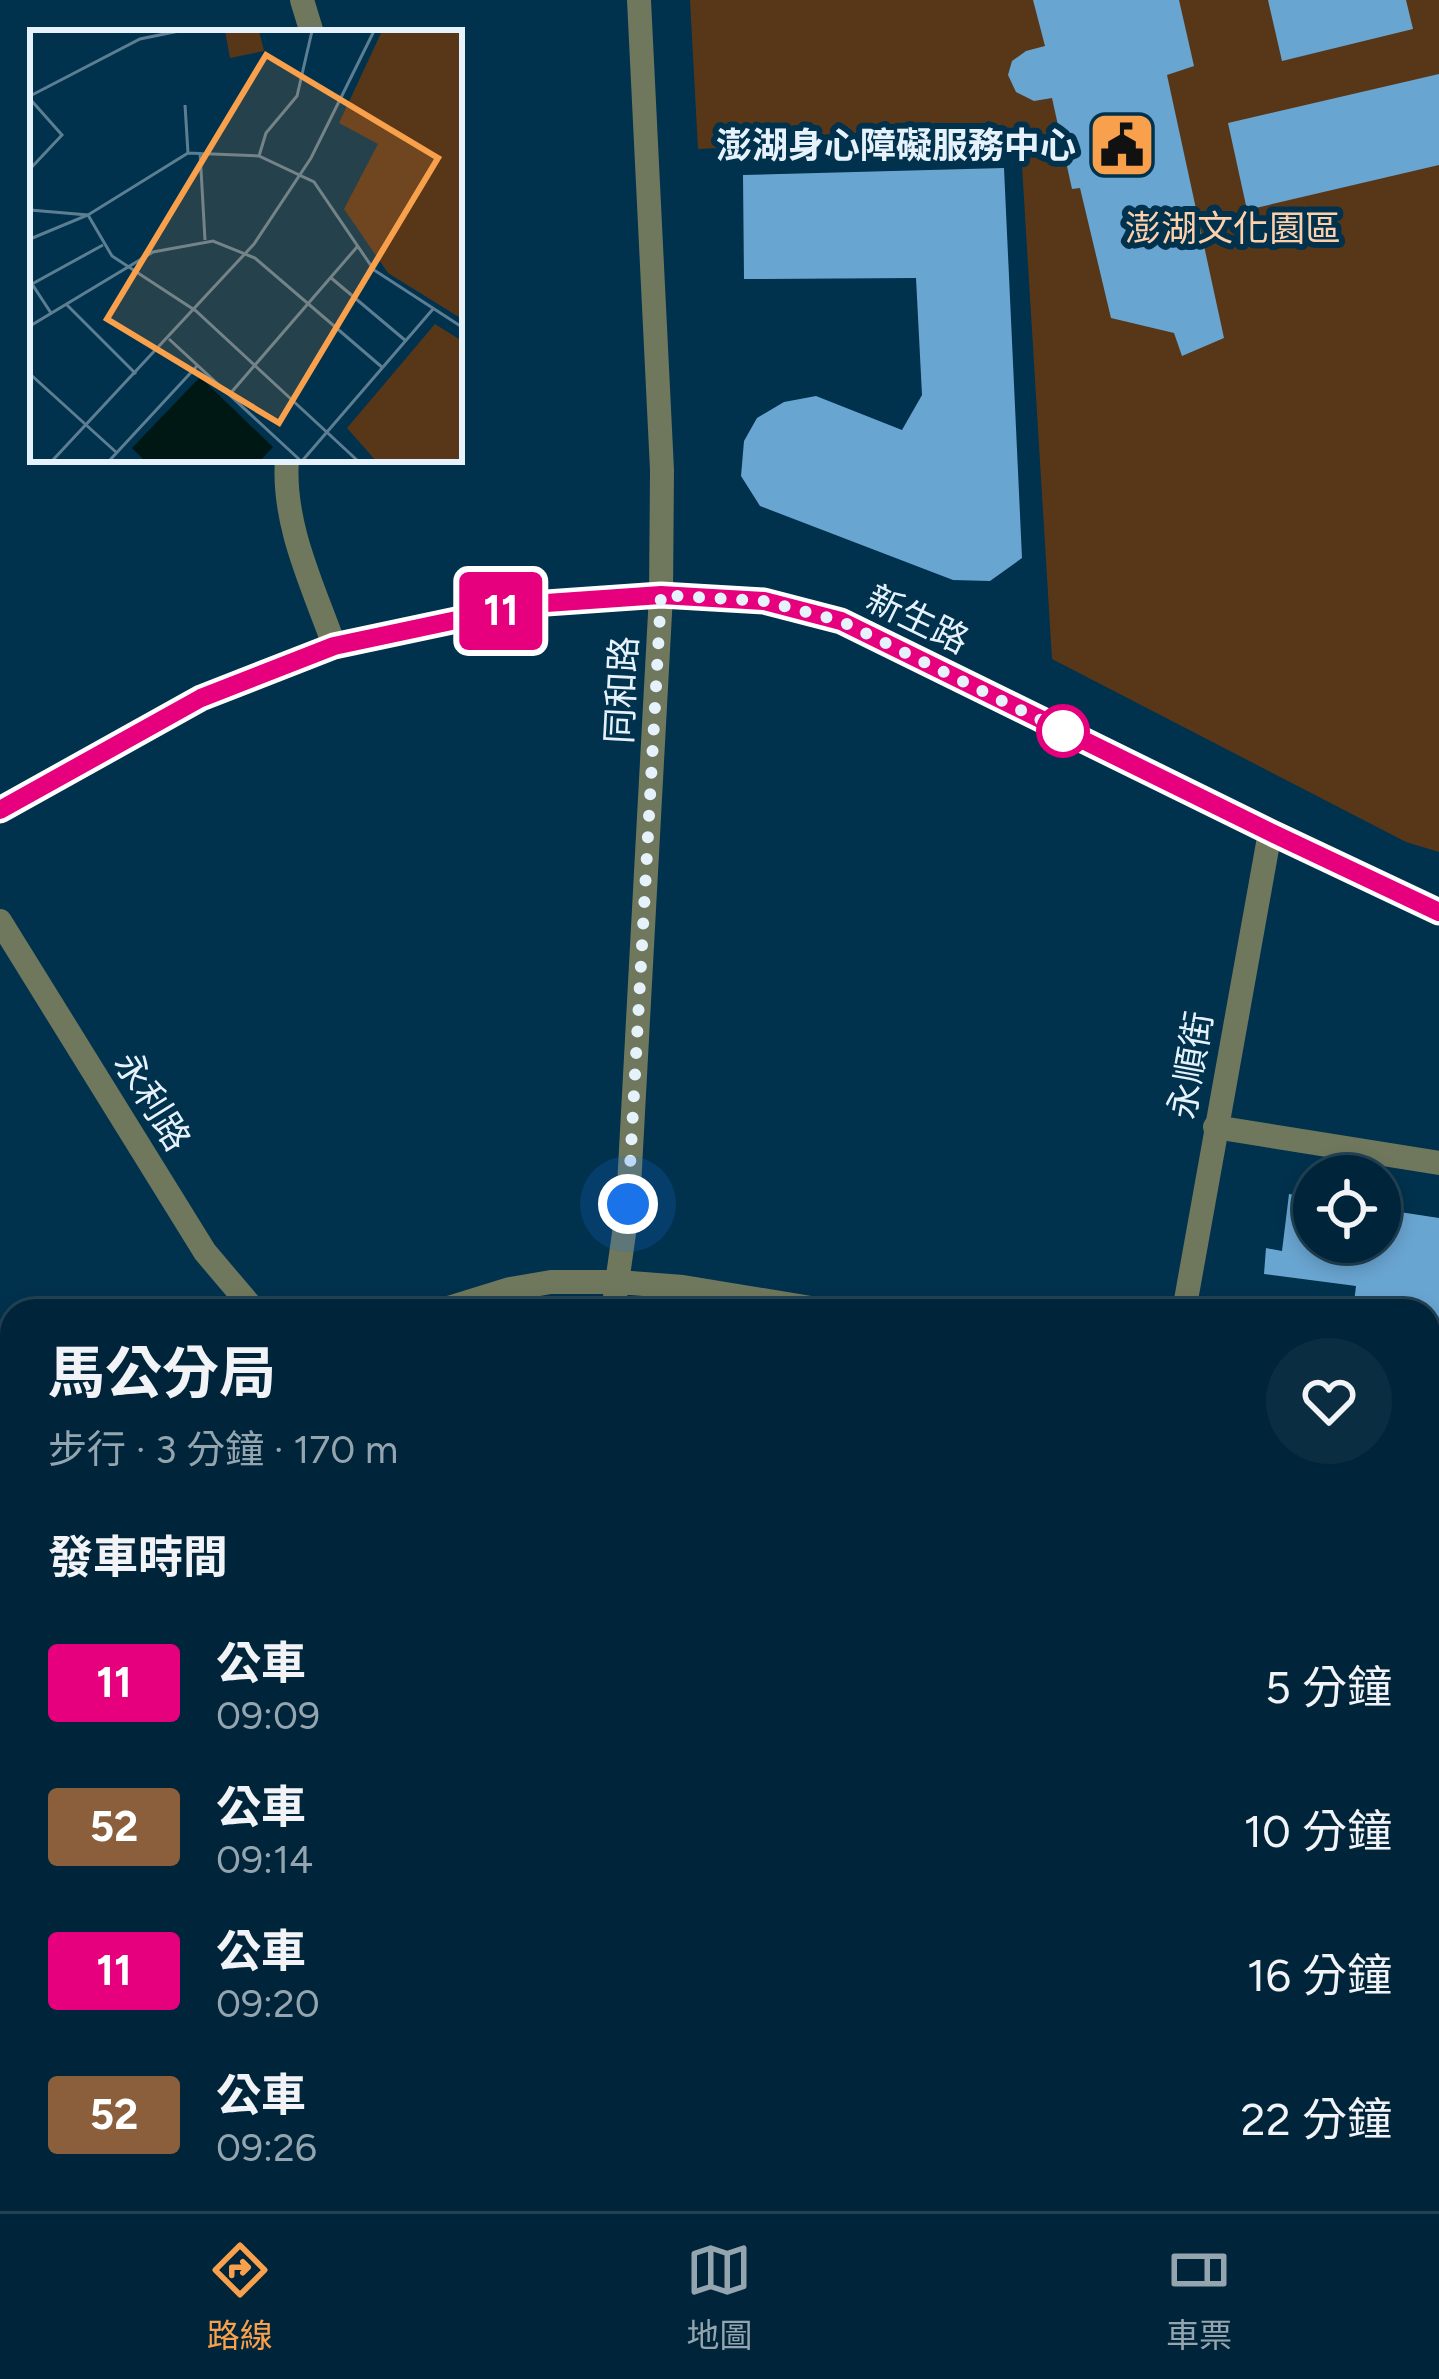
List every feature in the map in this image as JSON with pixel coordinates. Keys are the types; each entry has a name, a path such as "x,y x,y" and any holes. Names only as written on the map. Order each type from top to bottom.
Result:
{"main road":[{"name":"新生路","path":"0,810 201,698 334,646 532,604 661,595 764,601 841,621 1439,912"}],"street":[{"path":"302,0 311,30"},
{"name":"同和路","path":"615,1299 628,1204 661,595 662,470 638,0"},
{"path":"287,462 295,538 334,646"},
{"name":"永順街","path":"1186,1299 1270,832"},
{"name":"永利路","path":"0,921 205,1252 245,1299"},
{"path":"1215,1127 1439,1163"},
{"path":"478,1299 551,1282 682,1287 756,1299"}],"green space":[{"name":"澎湖文化園區","path":"690,0 1439,0 1439,852 1406,842 1052,659 1020,133 698,149"}],"building":[{"name":"澎湖身心障礙服務中心","path":"1033,0 1179,0 1194,66 1167,75 1224,338 1182,356 1174,333 1111,318 1080,188 1072,189 1052,98 1034,101 1016,92 1008,75 1012,61 1045,46"},
{"path":"1268,0 1406,0 1413,29 1282,61"},
{"path":"1439,74 1439,165 1247,210 1228,123"},
{"path":"1004,168 1022,558 990,581 953,580 760,506 741,476 744,441 757,418 784,402 816,396 902,430 922,395 916,278 744,279 743,175"},
{"path":"1289,1194 1293,1195 1293,1263 1401,1263 1401,1212 1439,1218 1439,1299 1354,1299 1356,1286 1264,1274 1266,1248 1282,1251"}],"bus line":[{"name":"11","path":"0,810 201,698 334,646 532,604 661,595 764,601 841,621 1439,912"}],"place":[{"name":"澎湖身心障礙服務中心","path":"1122,145"}],"route":[{"path":"628,1204 661,595 764,601 841,621 1063,731"}]}
